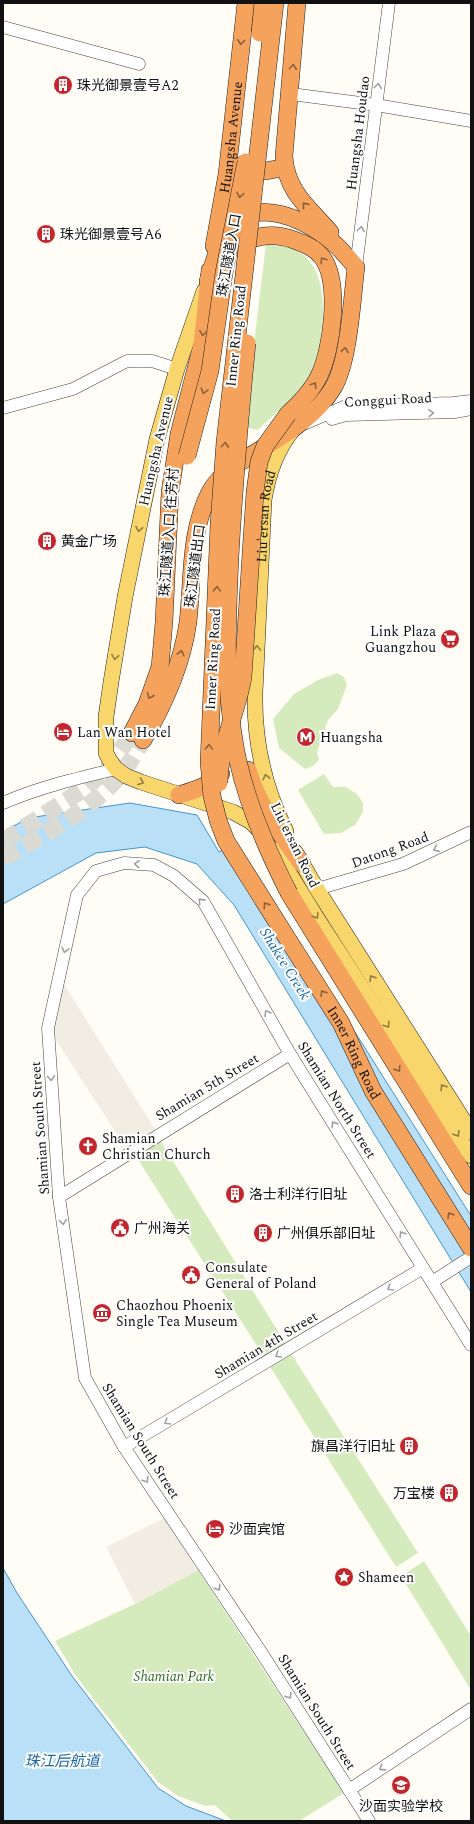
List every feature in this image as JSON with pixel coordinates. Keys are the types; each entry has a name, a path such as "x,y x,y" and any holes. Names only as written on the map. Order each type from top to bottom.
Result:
{"highway":[{"name":"Huangsha Avenue","path":"208,281 227,174 246,3"},
{"name":"珠江隧道入口","path":"160,667 171,622 180,504 187,456 210,371 224,273 245,168 263,3"},
{"name":"Inner Ring Road","path":"275,3 236,343 222,485 209,745 210,786 220,827 236,858 341,1023 373,1091 471,1248"},
{"name":"Inner Ring Road","path":"285,3 246,353 233,514 227,630 228,681 232,728 242,776 253,813 266,846 289,893 471,1186"},
{"path":"297,3 291,94 284,156 285,167 289,181 296,193 335,238 356,267 347,340 338,377 326,399 292,421 268,432 256,450 252,461 244,501 236,606 235,667 237,716 242,746 251,781 271,820 302,864"},
{"path":"232,130 238,152 247,166 253,170 261,171 285,167"},
{"path":"208,281 226,232 240,219 256,212 277,212 302,221 337,246 356,267"},
{"path":"208,281 236,246 253,237 273,234 310,246 322,258 330,273 332,294 328,342 323,366 315,384 292,421 265,446 259,462 256,479 244,671 238,704 221,756 219,776 220,827"},
{"name":"珠江隧道入口 往芳村","path":"137,736 160,667 164,622 170,492 179,434 202,345 208,281"},
{"path":"236,343 244,501"},
{"name":"珠江隧道出口","path":"137,736 164,702 180,660 188,621 194,544 202,511 210,493 215,484 234,467 292,421"},
{"path":"179,795 200,788 212,781 224,771 242,746"}],"main road":[{"name":"Huangsha Avenue","path":"116,769 108,759 106,753 106,717 125,597 156,439 177,369 208,281"},
{"name":"Liu'ersan Road","path":"292,421 275,460 266,488 264,500 255,704 259,743 270,792 278,816 302,864 471,1132"},
{"path":"116,769 141,782 179,795"},
{"name":"Liu'ersan Road","path":"179,795 238,814 251,822 272,845 315,916 471,1156"}],"street":[{"name":"Huangsha Houdao","path":"356,267 389,3"},
{"path":"3,26 139,64"},
{"path":"291,94 376,105 471,120"},
{"path":"3,408 73,389 127,361 152,361 177,369"},
{"name":"Conggui Road","path":"292,421 346,406 453,403 471,401"},
{"name":"Conggui Road","path":"292,421 346,415 455,412 471,409"},
{"path":"3,803 26,793 116,769"},
{"name":"Datong Road","path":"317,889 403,864 471,832"},
{"name":"Shamian South Street","path":"174,876 154,865 124,863 96,871 77,895 48,1028 59,1197 85,1378 124,1447 261,1652 369,1821"},
{"name":"Shamian North Street","path":"174,876 204,901 290,1054 471,1345"},
{"name":"Shamian 5th Street","path":"59,1197 290,1054"},
{"path":"432,1282 471,1257"},
{"name":"Shamian 4th Street","path":"124,1447 423,1268"},
{"path":"349,1790 471,1709"}],"green space":[{"path":"266,244 293,249 304,256 312,264 321,287 323,312 318,356 311,375 300,390 258,430 244,427"},
{"path":"337,673 344,677 347,685 338,709 328,720 317,752 319,760 313,766 305,769 279,748 273,719 294,694 318,680"},
{"path":"324,774 333,787 346,787 357,794 363,803 363,812 355,825 341,833 324,834 298,790"},
{"path":"160,1140 287,1346 266,1360 135,1155"},
{"path":"290,1352 418,1553 396,1567 269,1365"},
{"path":"424,1561 471,1636 471,1690 401,1576"},
{"name":"Shamian Park","path":"198,1570 344,1793 299,1821 232,1821 215,1805 205,1806 178,1796 158,1782 76,1676 55,1641 135,1604"}],"shaded area":[{"path":"59,976 158,1134 129,1153 48,1028"},
{"path":"164,1518 198,1570 135,1604 106,1547"}],"water":[{"name":"Shakee Creek","path":"130,803 197,815 219,852 235,842 471,1216 471,1292 234,905 197,864 145,847 96,853 3,904 3,832 28,818"},
{"name":"珠江后航道","path":"3,1568 17,1593 72,1676 158,1788 186,1806 226,1821 3,1821"}],"tunnel":[{"path":"3,841 84,789 109,767 132,733"},
{"path":"3,858 62,823 91,803 116,780 131,761 143,740"}],"place":[{"name":"珠光御景壹号A2","path":"63,85"},
{"name":"珠光御景壹号A6","path":"46,234"},
{"name":"黄金广场","path":"47,541"},
{"name":"Link Plaza Guangzhou","path":"450,639"},
{"name":"Lan Wan Hotel","path":"63,732"},
{"name":"Huangsha","path":"306,737"},
{"name":"Shamian Christian Church","path":"88,1146"},
{"name":"洛士利洋行旧址","path":"235,1194"},
{"name":"广州海关","path":"120,1228"},
{"name":"广州俱乐部旧址","path":"263,1233"},
{"name":"Consulate General of Poland","path":"191,1275"},
{"name":"Chaozhou Phoenix Single Tea Museum","path":"102,1313"},
{"name":"旗昌洋行旧址","path":"409,1446"},
{"name":"万宝楼","path":"449,1493"},
{"name":"沙面宾馆","path":"215,1529"},
{"name":"Shameen","path":"344,1577"},
{"name":"沙面实验学校","path":"401,1785"}]}
